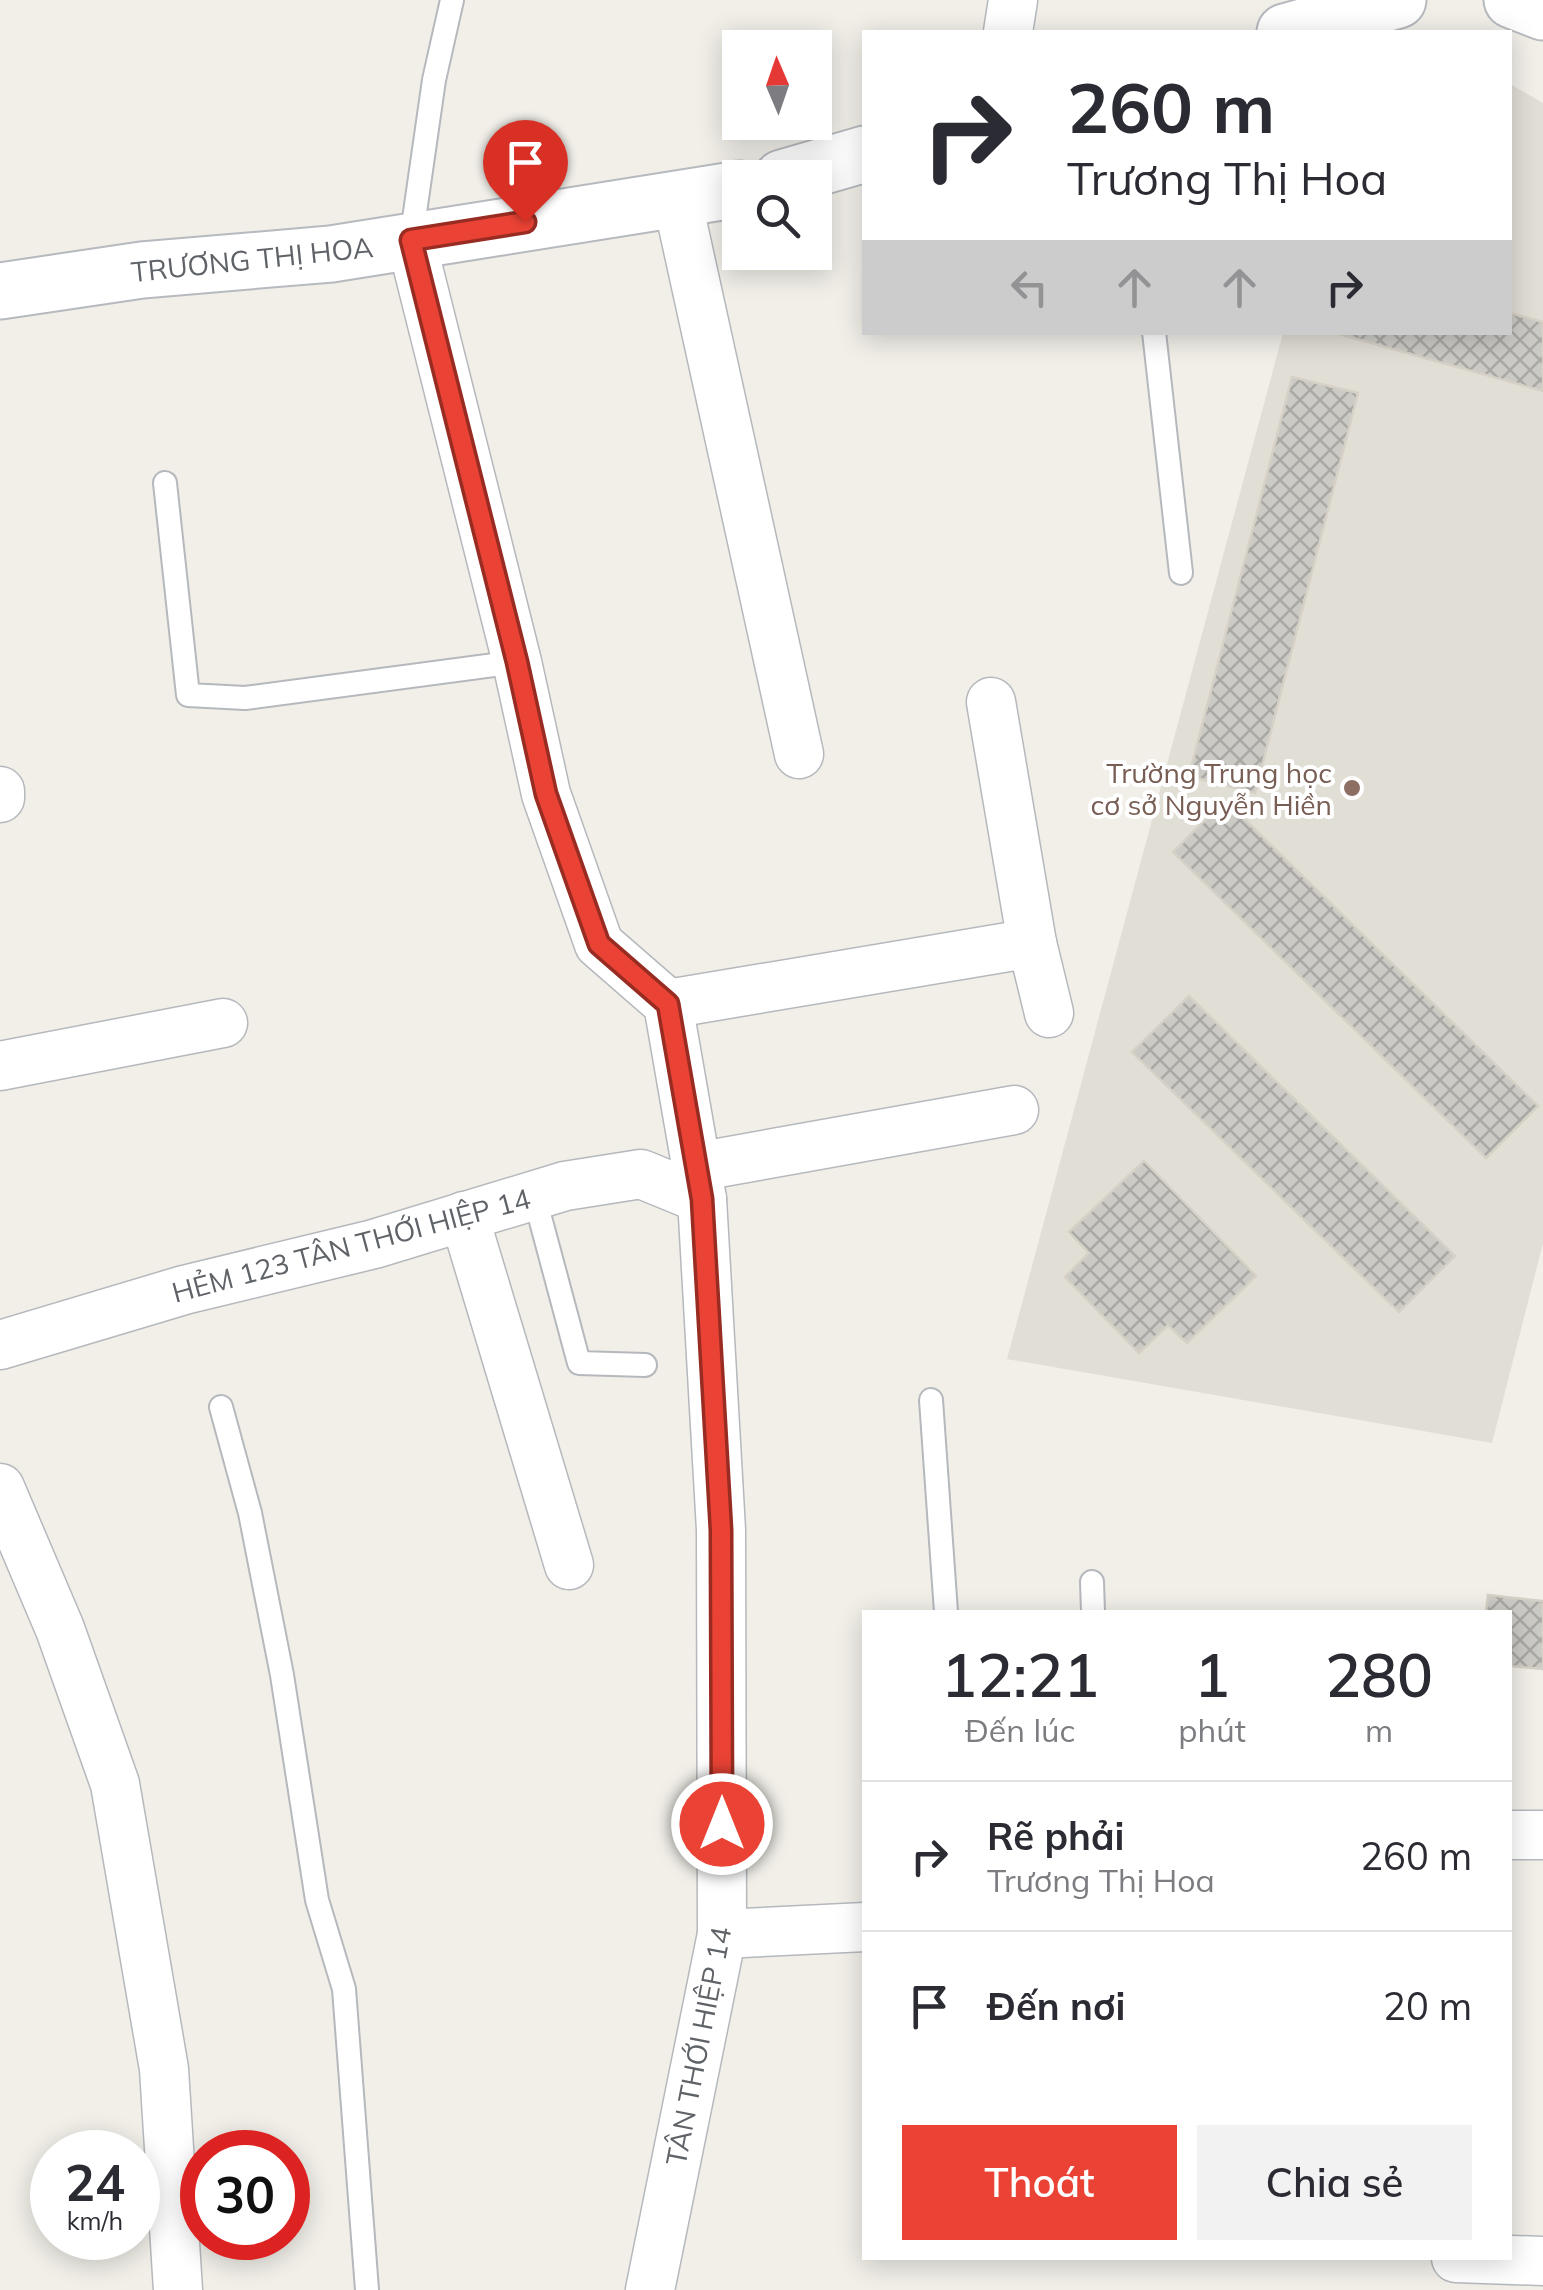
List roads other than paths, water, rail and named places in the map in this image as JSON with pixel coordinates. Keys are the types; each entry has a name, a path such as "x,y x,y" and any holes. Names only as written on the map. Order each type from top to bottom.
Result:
{"street":[{"path":"1008,30 1013,0"},
{"path":"1292,30 1398,0"},
{"path":"1512,0 1543,12"},
{"path":"832,164 862,155"},
{"name":"TRƯƠNG THỊ HOA","path":"0,292 142,270 332,254 722,192"},
{"path":"677,200 799,754"},
{"path":"411,240 517,662 546,794 599,944 668,1004 1032,943"},
{"path":"991,702 1032,943 1048,1013"},
{"name":"TÂN THỚI HIỆP 14","path":"650,2290 722,1934 721,1530 699,1183 668,1004"},
{"path":"0,1066 224,1024"},
{"path":"699,1183 1014,1110"},
{"name":"HẺM 123 TÂN THỚI HIỆP 14","path":"0,1344 184,1290 374,1244 565,1186 641,1174 699,1183"},
{"path":"464,1216 569,1565"},
{"path":"0,1488 60,1628 114,1784 164,2069 178,2290"},
{"path":"1512,1834 1543,1835"},
{"path":"722,1934 862,1927"},
{"path":"1512,2260 1543,2261"}],"lane":[{"path":"411,240 434,80 452,0"},
{"path":"1154,335 1181,573"},
{"path":"165,482 188,695 245,698 517,662"},
{"path":"534,1195 578,1363 645,1365"},
{"path":"930,1400 946,1610"},
{"path":"220,1407 250,1513 275,1639 317,1900 344,1989 367,2290"},
{"path":"1092,1582 1093,1610"}],"place":[{"name":"Trường Trung học cơ sở Nguyễn Hiền","path":"1352,788"}]}
